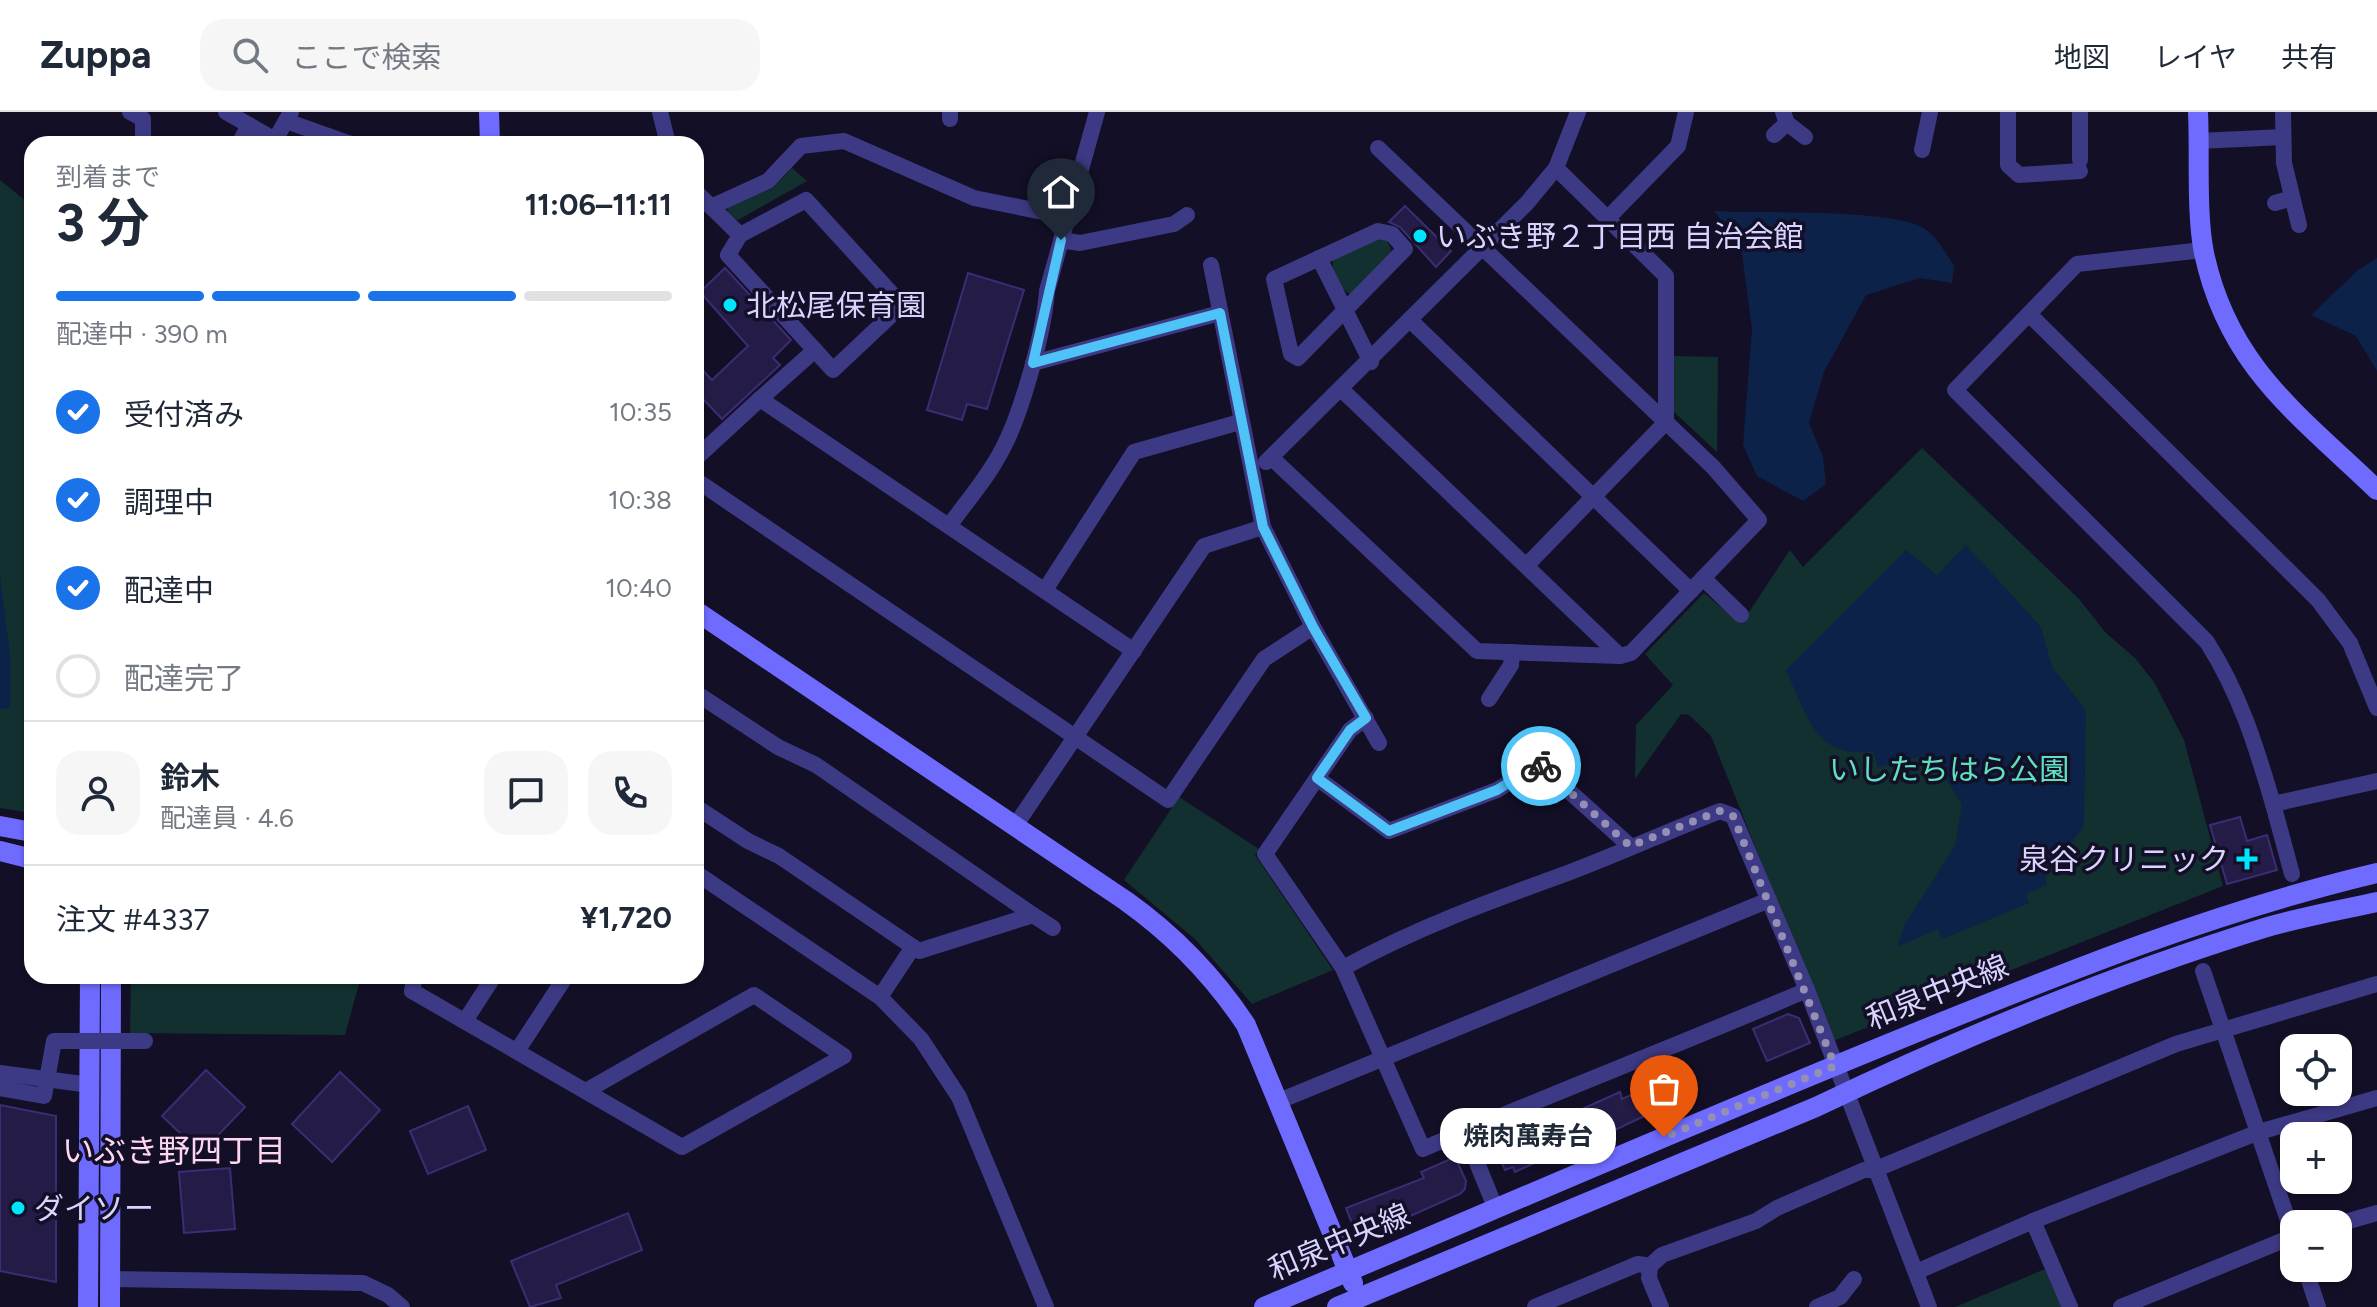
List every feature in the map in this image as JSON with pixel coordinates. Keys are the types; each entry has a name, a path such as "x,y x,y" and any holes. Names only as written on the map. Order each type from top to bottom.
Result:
{"street":[{"path":"130,112 143,119 143,136"},
{"path":"226,112 268,136"},
{"path":"489,112 490,136"},
{"path":"660,112 666,136"},
{"path":"949,526 1003,448 1033,363 1061,240 1097,112"},
{"path":"1250,469 1273,459 1484,247 1556,168 1578,112"},
{"path":"1608,218 1678,146 1686,112"},
{"path":"1922,150 1930,112"},
{"path":"2008,112 2008,165 2019,175"},
{"path":"2019,175 2080,166 2080,112"},
{"path":"2198,112 2203,250 2227,326 2243,355 2263,379 2377,490"},
{"path":"2283,112 2284,163 2299,225"},
{"path":"277,136 288,116 327,136"},
{"path":"1774,135 1785,118 1805,137"},
{"path":"243,136 249,125"},
{"path":"2199,141 2283,137"},
{"path":"711,207 768,181 801,146 844,141 974,198 1068,217"},
{"path":"1273,459 1477,651 1620,656 1631,653 1759,520 1713,467 1378,148"},
{"path":"1527,565 1666,422 1666,276 1556,168"},
{"path":"2017,193 2019,175"},
{"path":"2275,203 2292,198"},
{"path":"704,200 740,235"},
{"path":"806,200 902,305 833,370 728,255 740,235 806,200"},
{"path":"1061,240 1080,243 1174,224 1187,215"},
{"path":"1159,226 1162,245"},
{"path":"1378,231 1392,234 1405,249 1346,309 1298,358 1291,354 1274,279 1378,231"},
{"path":"2203,250 2077,264 1955,390 2207,642 2230,678 2250,727 2292,874"},
{"path":"1319,258 1371,362"},
{"path":"1211,265 1263,527 1313,627 1379,743"},
{"path":"1033,363 1220,313"},
{"path":"2029,314 2318,600 2350,643 2377,708"},
{"path":"1411,321 1594,497 1697,585 1741,615"},
{"path":"704,451 815,350"},
{"path":"1342,390 1620,656"},
{"path":"760,399 1134,651"},
{"path":"1045,590 1134,452 1240,422"},
{"path":"704,485 1168,800 1264,659 1313,627"},
{"path":"1015,826 1204,546 1263,527"},
{"path":"704,616 1160,926 1189,952 1221,988 1246,1025 1361,1302"},
{"path":"1489,699 1511,665 1512,652"},
{"path":"704,698 778,747 816,765 1053,928"},
{"path":"1366,718 1350,730 1265,854 1343,968 1423,1149 1645,1060 1807,990"},
{"path":"1317,778 1389,831 1497,790 1539,764 1630,846"},
{"path":"2273,804 2377,781"},
{"path":"1343,968 1406,933 1720,811 1733,816 1807,990 1929,1307"},
{"path":"704,812 748,841 779,856 919,951 1033,915"},
{"path":"0,826 24,830"},
{"path":"0,851 24,857"},
{"name":"和泉中央線","path":"1264,1307 1495,1207 2142,942 2278,896 2377,873"},
{"path":"704,878 880,997 921,1039 959,1097 1046,1307"},
{"path":"1279,1101 1769,900"},
{"name":"和泉中央線","path":"1337,1307 1361,1302 1845,1093 2172,959 2267,927 2377,902"},
{"path":"880,997 913,947"},
{"path":"2203,971 2285,1210"},
{"path":"88,1307 90,984"},
{"path":"110,1307 111,984"},
{"path":"413,984 412,991 682,1147 844,1056 754,995 586,1091"},
{"path":"465,1021 489,984"},
{"path":"517,1051 561,984"},
{"path":"1661,1307 1649,1278 1650,1266 1662,1255 1736,1230 1777,1208 1864,1170 1874,1170 2176,1044 2377,984"},
{"path":"0,1088 44,1096 54,1041 145,1041"},
{"path":"0,1073 90,1085"},
{"path":"1916,1272 2033,1221 2259,1132 2377,1098"},
{"path":"1464,1131 1495,1207"},
{"path":"2352,1220 2377,1213"},
{"path":"2033,1221 2070,1307"},
{"path":"2121,1307 2280,1243"},
{"path":"1535,1307 1638,1264 1650,1266"},
{"path":"110,1279 363,1283 388,1295 402,1307"},
{"path":"1817,1307 1840,1297 1854,1279"},
{"path":"2310,1282 2318,1307"}],"green space":[{"path":"792,168 807,181 738,220 727,215 728,205 773,188"},
{"path":"0,180 24,200 24,812 0,808"},
{"path":"1378,238 1387,240 1393,254 1352,295 1336,280 1333,258"},
{"path":"1673,356 1718,357 1717,452 1674,412"},
{"name":"いしたちはら公園","path":"1922,448 2079,599 2106,633 2135,658 2154,682 2184,740 2223,886 1833,1041 1711,736 1689,715 1681,714 1635,779 1636,725 1673,685 1645,654 1704,593 1741,624 1790,550 1803,567"},
{"path":"1179,797 1259,849 1255,855 1333,970 1252,1004 1195,939 1124,880"},
{"path":"131,984 359,984 345,1035 130,1033"},
{"path":"2045,1269 2062,1307 1955,1307"}],"water":[{"path":"1714,211 1827,213 1913,223 1932,234 1954,265 1952,283 1920,278 1866,295 1824,372 1809,423 1823,457 1826,484 1803,501 1757,476 1743,445 1752,329 1741,247"},
{"path":"2377,258 2377,371 2356,336 2311,315 2358,270"},
{"path":"1966,545 2041,627 2052,667 2086,710 2084,826 2045,878 2047,885 2026,894 2029,903 1942,939 1938,929 1897,947 1905,924 1955,846 1962,804 1942,773 1924,756 1878,767 1873,751 1838,749 1826,741 1807,717 1786,670 1906,550 1937,575"},
{"path":"0,576 11,662 10,708 0,709"}],"building":[{"name":"いぶき野２丁目西 自治会館","path":"1405,206 1451,251 1436,267 1400,227 1389,222"},
{"path":"725,268 791,340 773,358 780,365 722,419 704,400 704,372 712,380 748,346 704,296 704,288"},
{"path":"968,273 1024,290 987,409 967,404 962,420 927,410"},
{"name":"泉谷クリニック","path":"2240,817 2247,841 2267,835 2277,870 2227,884 2210,825"},
{"path":"1788,1014 1799,1018 1810,1043 1767,1061 1753,1029"},
{"path":"206,1070 245,1107 201,1153 162,1116"},
{"path":"340,1072 380,1110 332,1162 292,1124"},
{"path":"1663,1082 1672,1103 1613,1131 1610,1125 1541,1153 1543,1159 1515,1172 1513,1167 1505,1170 1495,1148 1620,1092 1622,1099"},
{"path":"0,1105 56,1116 56,1282 0,1271"},
{"path":"468,1106 486,1150 428,1174 410,1131"},
{"path":"1455,1157 1466,1181 1465,1189 1460,1194 1372,1233 1353,1226 1346,1208 1424,1178 1421,1172"},
{"path":"230,1168 235,1229 184,1233 179,1172"},
{"path":"628,1213 642,1250 556,1285 561,1298 530,1307 511,1261"}],"way so far":[{"path":"1541,766 1630,846 1720,811 1733,816 1807,990 1835,1066 1664,1137"}],"place":[{"name":"いぶき野２丁目西 自治会館","path":"1420,236"},
{"name":"北松尾保育園","path":"730,305"},
{"name":"泉谷クリニック","path":"2247,859"},
{"name":"焼肉萬寿台","path":"1664,1137"},
{"name":"ダイソー","path":"18,1208"}],"district":[{"name":"いぶき野四丁目","path":"174,1151"}],"route":[{"path":"1061,240 1033,363 1220,313 1263,527 1313,627 1366,718 1350,730 1317,778 1389,831 1497,790 1539,764 1541,766"}]}
